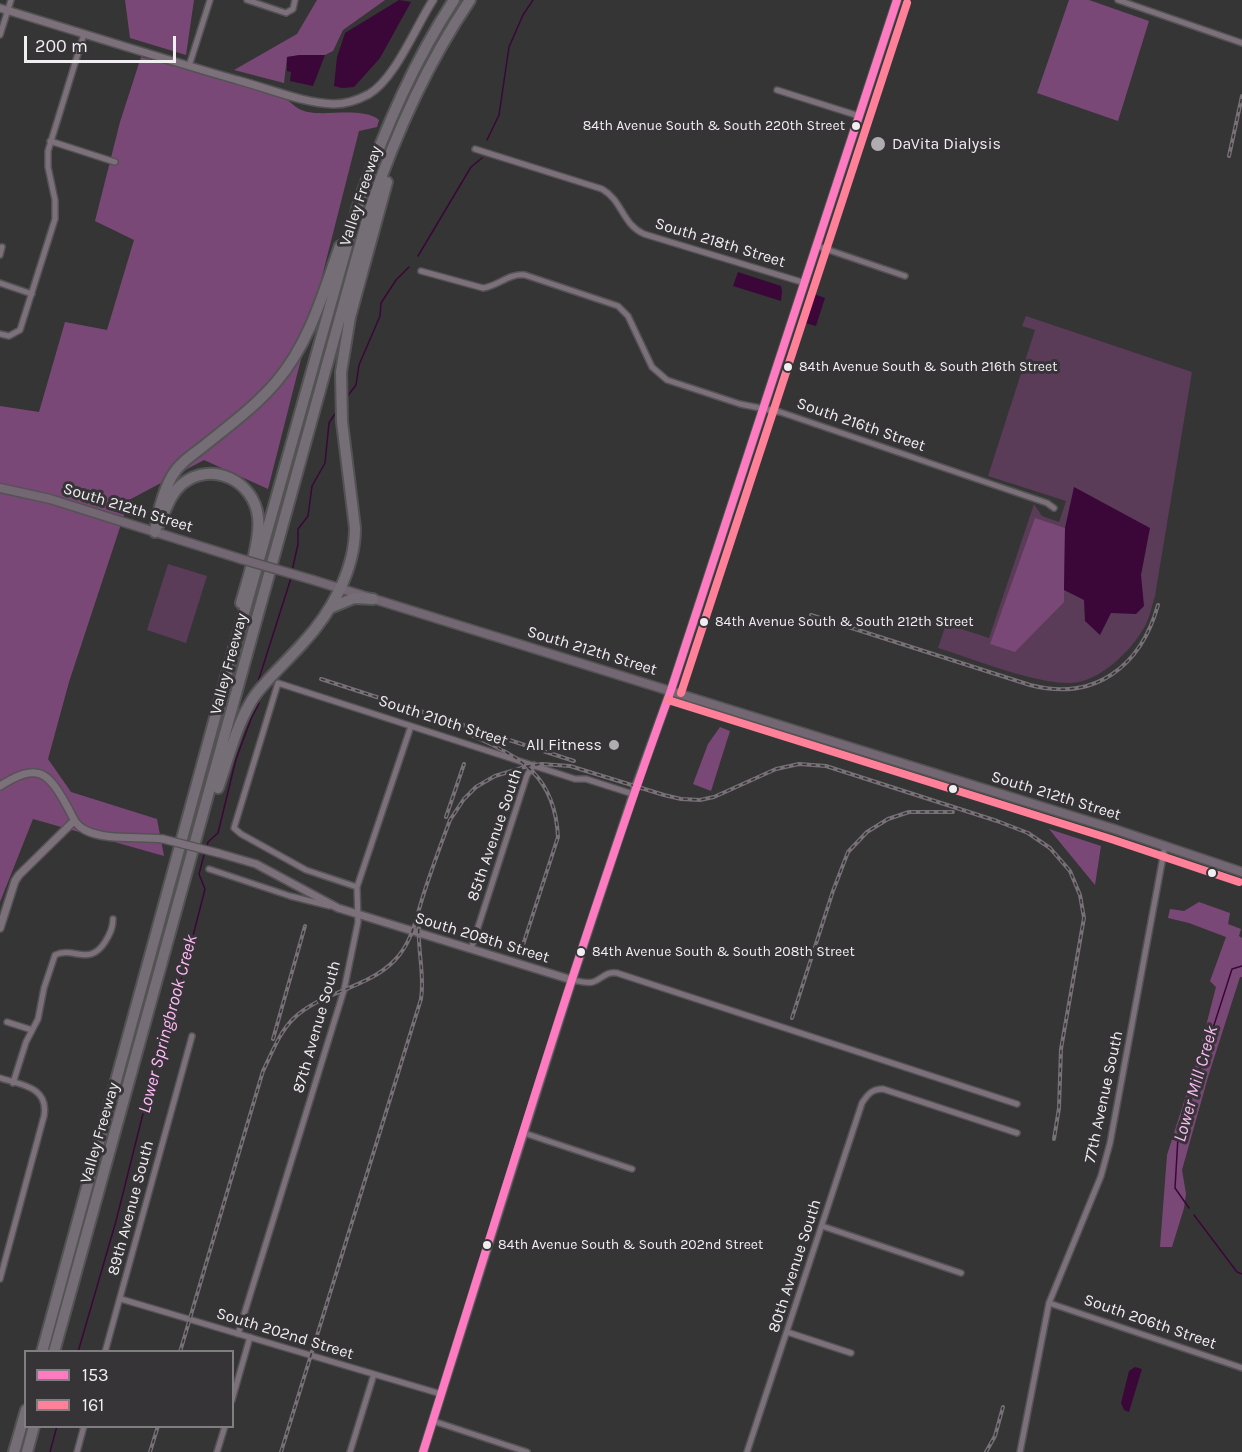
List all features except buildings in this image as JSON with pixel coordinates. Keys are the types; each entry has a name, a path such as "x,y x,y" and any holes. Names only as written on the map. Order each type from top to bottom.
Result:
{"highway":[{"name":"Valley Freeway","path":"43,1350 228,670 361,196 405,86 424,49 454,0"},
{"name":"Valley Freeway","path":"55,1350 370,209 383,171 416,92 470,0"},
{"path":"200,830 243,719 256,695 276,679 342,589 354,545 356,528 342,422 340,389 342,360 350,317 403,123"},
{"path":"155,532 158,508 173,474 187,459 260,399 277,381 295,356 310,327 346,229 361,196"},
{"path":"155,532 177,490 186,481 196,477 212,474 228,477 243,486 252,497 258,514 258,529 234,626 228,670"},
{"path":"327,610 354,598 373,598"},
{"path":"14,1452 24,1417"},
{"path":"27,1452 33,1428"}],"main road":[{"path":"423,1452 572,980 633,794 671,690 897,0"},
{"name":"South 212th Street","path":"0,488 40,496 671,690 1242,872"}],"street":[{"path":"0,35 11,0"},
{"path":"189,66 210,0"},
{"path":"247,0 286,13 292,9 295,0"},
{"path":"0,8 313,101 343,103 363,97 377,88 386,78 433,0"},
{"path":"1118,0 1242,43"},
{"path":"0,334 9,336 17,333 22,326 55,219 55,200 48,167 50,141 84,34"},
{"path":"777,90 859,116"},
{"path":"50,141 115,162"},
{"name":"South 218th Street","path":"475,148 602,189 616,200 630,226 644,234 805,283"},
{"path":"817,246 905,276"},
{"path":"0,255 2,247"},
{"name":"South 216th Street","path":"421,271 483,288 492,287 510,276 525,275 613,303 628,316 652,367 667,380 740,404 780,412 1039,500 1053,508"},
{"path":"0,283 32,294"},
{"path":"276,679 234,828 306,870 357,887"},
{"name":"South 210th Street","path":"276,679 575,779 586,779 633,794"},
{"name":"87th Avenue South","path":"238,1334 344,990 358,922 357,887 411,726"},
{"name":"85th Avenue South","path":"471,949 527,775 534,765"},
{"path":"0,786 18,775 34,772 40,774 52,782 74,820 19,875 0,928"},
{"name":"South 208th Street","path":"74,820 86,830 98,834 163,839 256,864 338,908 572,980 588,983 608,973 617,973 1017,1104"},
{"name":"77th Avenue South","path":"1020,1452 1049,1303 1101,1176 1110,1143 1166,846"},
{"path":"209,869 290,896 338,908"},
{"path":"13,1083 22,1054 39,1015 44,988 54,958 60,953 88,955 100,949 112,928 113,919"},
{"path":"7,1022 32,1030"},
{"name":"89th Avenue South","path":"106,1350 192,1036"},
{"path":"0,1078 32,1088 44,1101 44,1116 0,1279"},
{"name":"80th Avenue South","path":"747,1452 862,1103 872,1091 883,1089 1017,1133"},
{"path":"524,1133 632,1169"},
{"path":"822,1226 961,1273"},
{"name":"South 202nd Street","path":"121,1299 441,1394"},
{"name":"South 206th Street","path":"1049,1303 1242,1368"},
{"path":"787,1332 851,1353"},
{"path":"234,1393 250,1337"},
{"path":"350,1452 374,1374"},
{"path":"433,1421 527,1452"},
{"path":"76,1452 83,1428"},
{"path":"217,1452 224,1428"}],"shaded area":[{"path":"125,0 194,0 186,55 130,38"},
{"path":"317,0 385,0 343,30 333,51 325,55 287,57 284,83 234,70 297,34"},
{"path":"399,0 411,2 380,58 354,87 334,86 337,57 345,33"},
{"path":"1069,0 1089,0 1149,21 1118,121 1037,93"},
{"path":"325,55 313,86 290,81 291,72 287,71 287,57"},
{"path":"141,57 284,97 305,111 364,114 379,120 377,127 359,131 268,489 204,460 129,500 69,682 48,759 71,792 157,819 164,856 33,819 0,902 0,406 39,412 65,322 107,330 134,240 95,221 120,122"},
{"path":"738,272 781,286 781,301 733,286"},
{"path":"814,294 825,298 816,326 805,323"},
{"path":"1026,316 1192,372 1155,596 1148,619 1132,645 1114,663 1093,677 1071,683 1040,680 938,648 946,624 989,638 1034,504 1042,516 1059,522 1066,501 988,476 1035,330 1022,326"},
{"path":"1074,487 1150,528 1141,575 1144,606 1136,614 1111,613 1100,635 1085,621 1084,600 1064,590 1065,528"},
{"path":"1035,518 1065,528 1064,602 1015,652 990,644"},
{"path":"168,564 207,576 186,643 147,630"},
{"path":"720,727 730,731 711,791 693,784 708,744"},
{"path":"1049,829 1101,846 1095,885"},
{"path":"1199,902 1230,913 1228,924 1241,929 1239,936 1242,938 1242,977 1240,977 1208,1077 1182,1170 1186,1194 1184,1208 1172,1247 1160,1247 1167,1155 1197,1061 1216,987 1210,981 1226,937 1168,918 1170,909 1184,911"},
{"path":"1135,1367 1142,1369 1129,1412 1124,1410 1121,1403 1129,1371"}],"waterway":[{"name":"Lower Springbrook Creek","path":"487,140 499,115 509,47 523,15 533,0"},
{"name":"Lower Springbrook Creek","path":"418,256 471,167 482,158"},
{"name":"Lower Springbrook Creek","path":"346,398 356,385 359,365 380,316 381,303 396,280 409,267"},
{"name":"Lower Springbrook Creek","path":"292,571 298,544 298,529 308,516 312,486 325,463 329,423 338,409"},
{"name":"Lower Springbrook Creek","path":"257,685 291,578"},
{"name":"Lower Springbrook Creek","path":"207,847 208,842 218,833 236,759 259,703"},
{"name":"Lower Springbrook Creek","path":"79,1350 116,1221 159,1050 185,967 205,889 199,874 205,851"},
{"name":"Lower Mill Creek","path":"1189,1208 1175,1188 1178,1137 1232,969 1242,966"},
{"name":"Lower Mill Creek","path":"1194,1215 1237,1272 1242,1274"},
{"name":"Lower Springbrook Creek","path":"50,1452 56,1428"}],"railway":[{"path":"1229,156 1242,96"},
{"path":"811,615 1030,685 1053,689 1075,688 1095,683 1112,674 1127,662 1140,646 1158,605"},
{"path":"321,679 574,761"},
{"path":"473,736 507,753 533,772 543,784 556,816 558,837 523,945"},
{"path":"446,817 464,764"},
{"path":"181,1350 263,1071 280,1037 293,1019 305,1010 317,1002 371,978 395,960 410,937 450,820 464,799 476,787 495,776 528,766 542,764 570,766 664,795 700,800 714,797 776,769 799,764 826,766 997,821 1028,833 1050,848 1070,871 1080,895 1084,918 1061,1049 1059,1108 1054,1139"},
{"path":"792,1018 848,852 867,832 888,819 909,812 953,812"},
{"path":"281,1452 421,999 419,924"},
{"path":"273,1039 305,926"},
{"path":"986,1452 995,1436 1003,1407"},
{"path":"150,1452 157,1428"}],"transit line":[{"name":"153","path":"423,1452 605,879 671,690 897,0"},
{"name":"161","path":"681,693 907,3"},
{"name":"161","path":"668,700 1111,839 1239,882"}],"place":[{"name":"84th Avenue South & South 220th Street","path":"856,126"},
{"name":"DaVita Dialysis","path":"878,144"},
{"name":"84th Avenue South & South 216th Street","path":"788,367"},
{"name":"84th Avenue South & South 212th Street","path":"704,622"},
{"name":"All Fitness","path":"614,745"},
{"name":"84th Avenue South & South 208th Street","path":"581,952"},
{"name":"84th Avenue South & South 202nd Street","path":"487,1245"}]}
